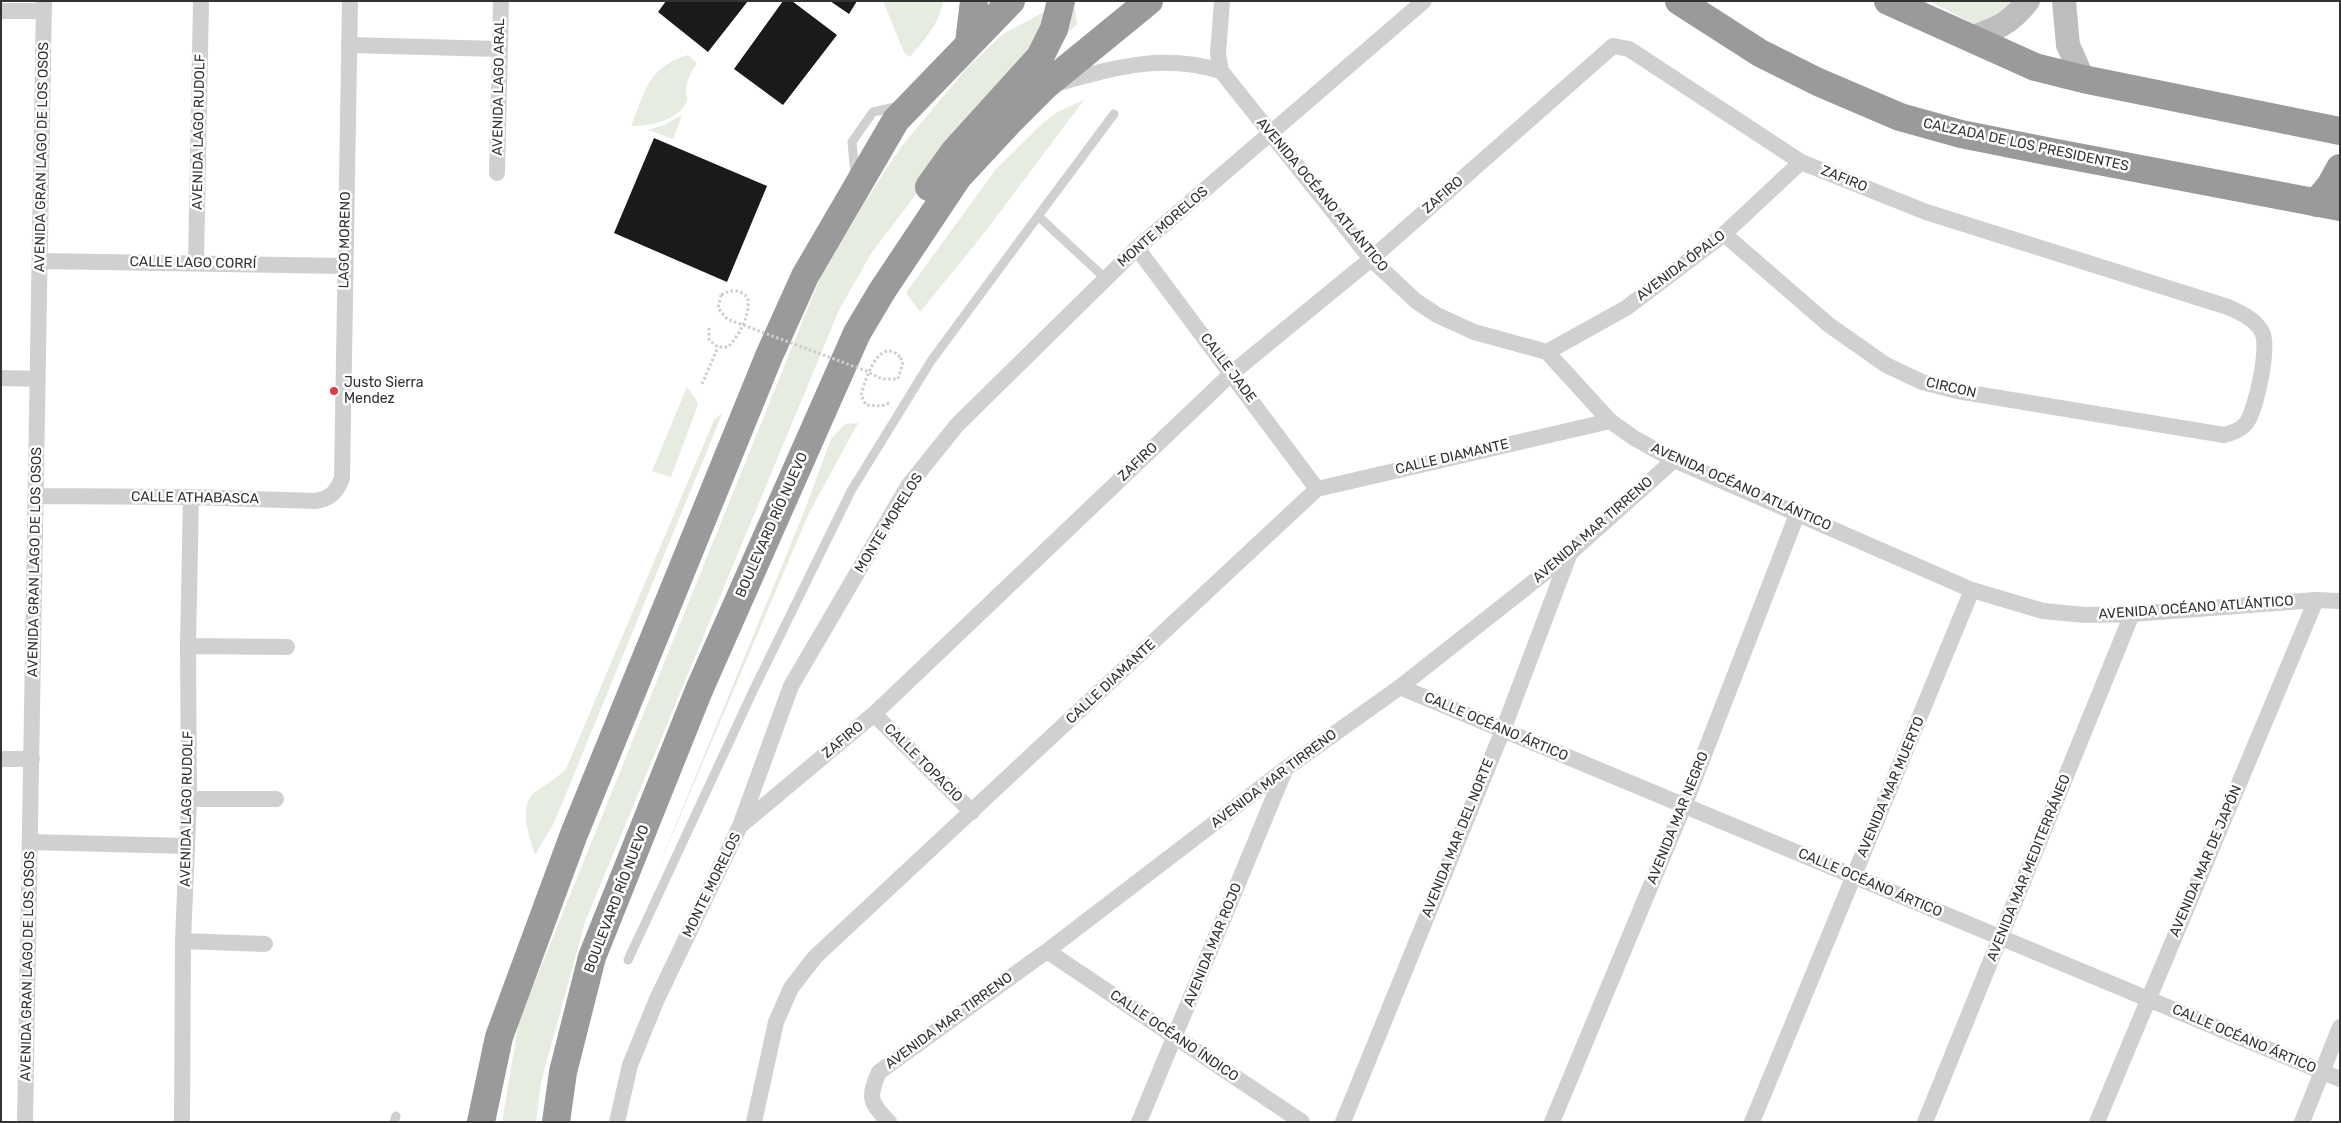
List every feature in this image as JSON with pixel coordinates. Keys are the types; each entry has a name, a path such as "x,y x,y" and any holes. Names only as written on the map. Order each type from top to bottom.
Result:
{"highway":[{"path":"969,43 974,1"},
{"path":"481,1122 499,1037 574,834 769,356 805,276 896,120 1011,1"},
{"path":"857,334 868,294 927,190 954,152 1040,56 1054,30 1062,1"},
{"name":"CALZADA DE LOS PRESIDENTES","path":"1679,1 1760,53 1818,82 1900,117 1961,134 2328,205"},
{"path":"1888,1 2035,67 2082,79 2340,131"},
{"name":"BOULEVARD RÍO NUEVO","path":"556,1122 564,1072 592,957 699,690 857,334 882,291 958,177 1011,120 1046,86 1142,7"},
{"path":"2328,205 2330,186 2340,168"}],"main road":[{"path":"1970,38 1998,29 2019,12 2028,1"},
{"path":"2064,1 2068,45 2082,79"}],"street":[{"name":"AVENIDA LAGO RUDOLF","path":"196,263 201,1"},
{"name":"LAGO MORENO","path":"342,478 350,1"},
{"name":"AVENIDA LAGO ARAL","path":"497,173 501,1"},
{"path":"1046,86 1122,66 1171,61 1197,64 1221,71 1219,44 1222,1"},
{"name":"MONTE MORELOS","path":"617,1122 630,1065 657,999 740,826 791,686 908,486 957,425 1137,248 1424,1"},
{"path":"1,11 44,6"},
{"name":"AVENIDA GRAN LAGO DE LOS OSOS","path":"25,1122 44,6"},
{"path":"349,45 499,49"},
{"name":"ZAFIRO","path":"740,826 874,714 1232,373 1371,259 1613,46 1629,49 1801,162 1926,212 2228,307 2255,322 2263,334 2265,352 2253,408 2246,423 2235,431 2224,435"},
{"name":"AVENIDA OCÉANO ATLÁNTICO","path":"1221,71 1371,259 1416,302 1437,315 1474,332 1547,352 1610,421 1634,438 1674,460 1798,512 1972,590 2043,610 2085,615 2132,614 2316,600 2340,601"},
{"name":"AVENIDA ÓPALO","path":"1547,352 1626,308 1724,234 1801,162"},
{"name":"CIRCON","path":"1724,234 1829,325 1886,365 1922,382 1956,391 2224,435"},
{"name":"CALLE JADE","path":"1137,248 1317,489"},
{"name":"CALLE LAGO CORRÍ","path":"40,261 345,266"},
{"path":"1,378 38,379"},
{"name":"CALLE DIAMANTE","path":"754,1122 776,1022 791,988 815,957 1317,489 1610,421"},
{"name":"AVENIDA MAR TIRRENO","path":"889,1122 876,1109 871,1091 879,1072 1047,951 1285,769 1400,687 1570,553 1674,460"},
{"name":"CALLE ATHABASCA","path":"37,496 325,500 338,488 342,478"},
{"name":"AVENIDA LAGO RUDOLF","path":"182,1122 183,941 188,798 188,646 191,497"},
{"name":"AVENIDA MAR NEGRO","path":"1552,1122 1684,806 1798,512"},
{"name":"AVENIDA MAR DEL NORTE","path":"1343,1122 1503,730 1570,553"},
{"name":"AVENIDA MAR MUERTO","path":"1752,1122 1972,590"},
{"name":"AVENIDA MAR DE JAPÓN","path":"2097,1122 2316,600"},
{"name":"AVENIDA MAR MEDITERRÁNEO","path":"1925,1122 2132,614"},
{"path":"188,646 287,647"},
{"name":"CALLE OCÉANO ÁRTICO","path":"1400,687 2340,1079"},
{"name":"CALLE TOPACIO","path":"874,714 972,812"},
{"path":"1,759 32,759"},
{"name":"AVENIDA MAR ROJO","path":"1140,1122 1285,769"},
{"path":"188,798 276,799"},
{"path":"30,842 187,846"},
{"path":"183,941 265,944"},
{"name":"CALLE OCÉANO ÍNDICO","path":"1047,951 1302,1122"},
{"path":"2302,1122 2340,1027"}],"lane":[{"path":"628,960 752,691 851,491 931,361 1114,114"},
{"path":"1038,216 1106,279"}],"path":[{"path":"709,328 709,340 718,347 728,347 739,336 749,307 748,298 736,290 729,290 721,295 718,308 726,319 866,371 882,379 898,379 903,362 895,352 886,351 878,355 860,395 866,405 882,406 912,393"},
{"path":"702,384 718,347"}],"shaded area":[{"path":"883,1 943,1 935,24 910,57 904,52"},
{"path":"1929,1 2013,1 1999,18 1974,24"},
{"path":"1059,4 1069,4 1075,9 1077,24 962,134 872,252 839,310 585,922 541,1082 536,1122 502,1122 519,1021 820,278 868,197 901,147 966,69 1003,34"},
{"path":"688,55 697,63 687,81 687,100 684,107 672,117 664,120 646,125 631,126 645,91 656,74 674,60"},
{"path":"1084,100 985,232 920,312 906,293 996,169 1045,121 1057,112"},
{"path":"682,115 673,139 648,130 664,125"},
{"path":"687,387 698,405 671,477 652,471"},
{"path":"723,412 554,823 535,855 526,822 527,805 535,792 566,769 714,420"},
{"path":"858,423 809,513 650,887 804,512 831,439 845,424"}],"building":[{"path":"666,1 748,1 708,52 658,12"},
{"path":"783,1 792,1 837,35 783,105 734,69"},
{"path":"830,1 857,1 849,14"},
{"path":"654,138 767,186 727,282 614,233"}],"place":[{"name":"Justo Sierra Mendez","path":"334,391"}]}
